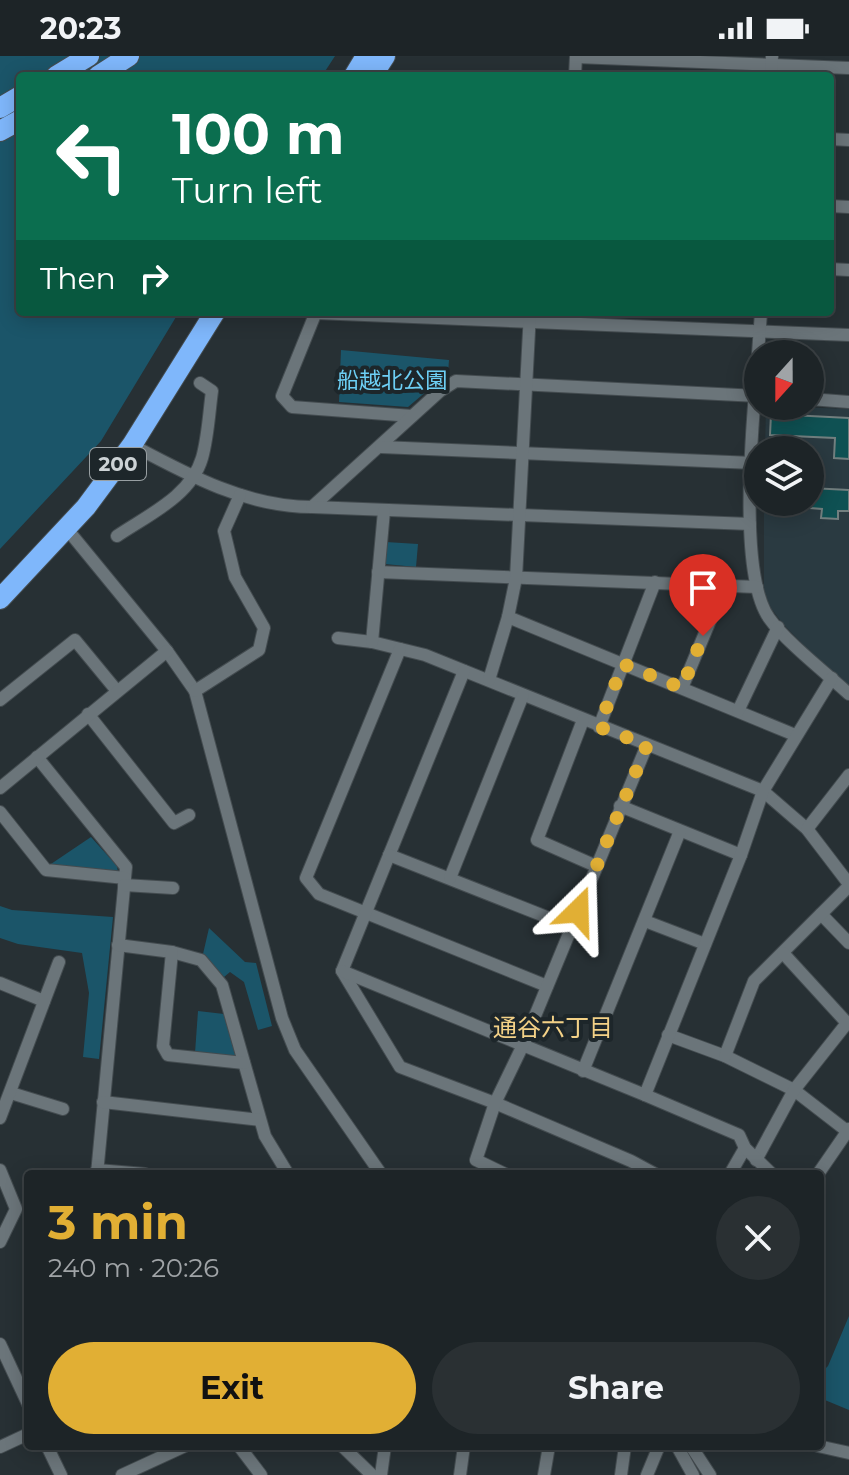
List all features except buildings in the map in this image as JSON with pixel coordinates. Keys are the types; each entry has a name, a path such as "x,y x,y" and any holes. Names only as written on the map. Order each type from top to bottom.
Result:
{"highway":[{"path":"63,72 89,56"},
{"path":"104,72 129,56"},
{"name":"200","path":"0,599 67,529 132,445 213,316"}],"street":[{"path":"576,57 849,68"},
{"path":"314,316 282,396 292,407 412,416"},
{"path":"489,680 516,578 530,316 849,335"},
{"path":"759,340 761,316"},
{"path":"312,507 440,391 456,381 744,395"},
{"path":"117,536 181,493 193,478 202,458 212,391 200,383"},
{"path":"824,400 849,402"},
{"path":"132,445 193,478 285,507 750,524"},
{"path":"381,447 744,463"},
{"path":"195,691 259,650 264,628 235,577 224,531 240,495"},
{"path":"372,642 384,511"},
{"path":"750,516 750,539 758,597 769,619 849,694"},
{"path":"67,529 167,651 195,691 286,1029 295,1050 320,1089 378,1170"},
{"path":"378,572 757,587"},
{"path":"599,727 655,582"},
{"path":"682,688 725,585"},
{"path":"508,617 795,735"},
{"path":"738,711 778,627"},
{"path":"338,638 372,642 425,655 763,791 807,829 848,880 821,914 754,981 725,1056"},
{"path":"0,700 75,640 117,691"},
{"path":"400,649 306,878 319,894 547,986"},
{"path":"0,788 167,651"},
{"path":"342,971 464,671"},
{"path":"645,1095 741,855 763,791 832,678"},
{"path":"450,878 523,695"},
{"path":"88,714 174,823 189,815"},
{"path":"583,720 537,840 596,866"},
{"path":"497,1170 476,1160 495,1103 523,1045 647,745"},
{"path":"37,757 126,867 97,1170"},
{"path":"807,829 849,775"},
{"path":"620,806 741,855"},
{"path":"0,812 46,870 173,888"},
{"path":"583,1071 680,831"},
{"path":"389,855 572,927"},
{"path":"821,914 849,943"},
{"path":"645,921 705,944"},
{"path":"118,945 172,952 201,960 222,985 265,1136 286,1170"},
{"path":"172,952 163,1046 168,1055 244,1063"},
{"path":"756,1160 794,1090 847,1023 783,953"},
{"path":"0,1118 59,962"},
{"path":"342,971 739,1135 745,1148 767,1170"},
{"path":"342,971 400,1067 495,1103 648,1170"},
{"path":"0,983 44,1001"},
{"path":"668,1035 725,1056 794,1090 848,1130 821,1170"},
{"path":"11,1093 63,1109"},
{"path":"103,1102 260,1120"},
{"path":"732,1170 745,1148"},
{"path":"626,1170 631,1161"},
{"path":"0,1170 16,1209 0,1242"},
{"path":"0,1344 4,1362 24,1397"},
{"path":"0,1447 24,1436"},
{"path":"824,1447 849,1453"},
{"path":"49,1450 61,1475"},
{"path":"122,1475 176,1450"},
{"path":"242,1450 261,1475"},
{"path":"346,1450 372,1475"},
{"path":"381,1475 384,1450"},
{"path":"460,1475 463,1450"},
{"path":"544,1475 548,1450"},
{"path":"621,1475 624,1450"},
{"path":"647,1475 657,1450"},
{"path":"679,1450 693,1475"},
{"path":"694,1450 710,1475"}],"shaded area":[{"path":"824,408 849,409 849,692 783,624 764,593 764,516 824,516 824,436 765,436 766,420 824,420"}],"green space":[{"path":"0,56 335,56 325,72 16,72 16,316 177,316 101,441 0,549"},
{"name":"船越北公園","path":"341,350 449,360 448,373 408,407 339,402"},
{"path":"386,542 418,544 416,567 385,564"},
{"path":"91,837 117,866 118,873 48,866"},
{"path":"0,906 12,910 113,917 99,1059 83,1057 89,993 82,953 18,944 0,938"},
{"path":"209,928 245,962 256,963 272,1026 258,1030 244,982 230,972 224,977 203,954"},
{"path":"198,1011 224,1014 236,1057 195,1053"},
{"path":"849,1316 849,1410 824,1400 824,1370"}],"district":[{"name":"通谷六丁目","path":"553,1027"}],"route":[{"path":"578,911 647,745 599,727 623,664 682,688 703,636"}]}
